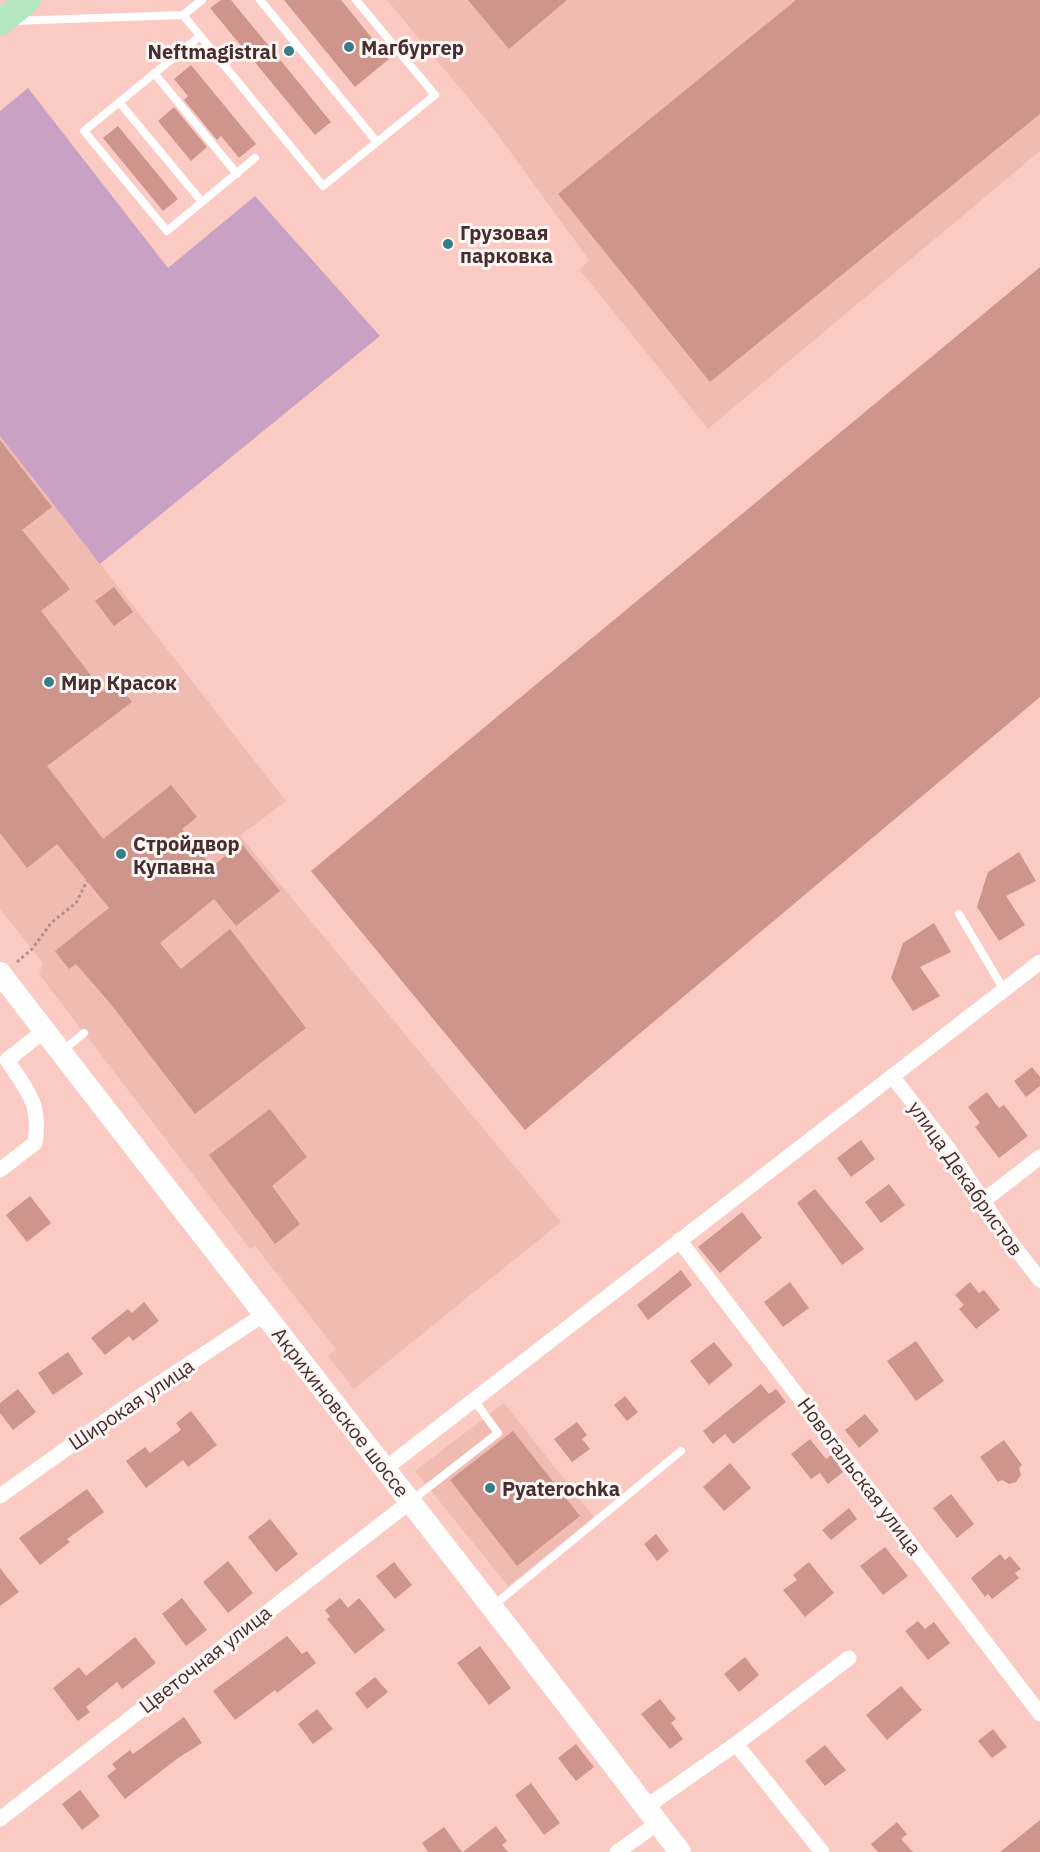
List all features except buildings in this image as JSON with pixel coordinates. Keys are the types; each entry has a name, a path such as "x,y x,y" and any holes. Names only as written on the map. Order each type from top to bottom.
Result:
{"highway":[{"path":"1,22 28,0"}],"main road":[{"name":"Акрихиновское шоссе","path":"5,975 60,1052 263,1315 493,1606 680,1852"}],"street":[{"path":"386,1468 1039,963"},
{"path":"0,1170 35,1143 39,1121 33,1100 7,1060 44,1031"},
{"name":"улица Декабристов","path":"892,1076 948,1148 1006,1236 1040,1280"},
{"path":"983,1201 1040,1157"},
{"name":"Новогальская улица","path":"679,1240 1040,1714"},
{"name":"Широкая улица","path":"0,1496 139,1397 263,1315"},
{"name":"Цветочная улица","path":"0,1819 411,1501"},
{"path":"616,1852 652,1815 736,1744 849,1658"},
{"path":"736,1744 822,1852"}],"lane":[{"path":"1,22 183,15 201,0"},
{"path":"260,0 377,142"},
{"path":"183,15 323,186 435,95 356,0"},
{"path":"200,36 84,131 166,231 255,158"},
{"path":"154,73 237,174"},
{"path":"119,102 202,202"},
{"path":"959,914 1004,990"},
{"path":"60,1052 84,1033"},
{"path":"411,1501 498,1433 474,1400"},
{"path":"493,1606 681,1451"}],"path":[{"path":"5,975 32,949 51,923 76,903 87,881"}],"shaded area":[{"path":"387,0 1040,0 1040,151 708,429 580,270 589,260 493,128"},
{"path":"28,88 168,268 255,196 380,336 100,564 0,436 0,111"},
{"path":"0,436 286,801 240,836 561,1222 354,1389 328,1356 336,1349 255,1246 250,1249 39,974 43,963 0,909"},
{"path":"504,1403 594,1517 508,1586 415,1471"}],"place":[{"name":"Магбургер","path":"349,47"},
{"name":"Neftmagistral","path":"289,51"},
{"name":"Грузовая парковка","path":"448,244"},
{"name":"Мир Красок","path":"49,682"},
{"name":"Стройдвор Купавна","path":"121,854"},
{"name":"Pyaterochka","path":"490,1488"}]}
